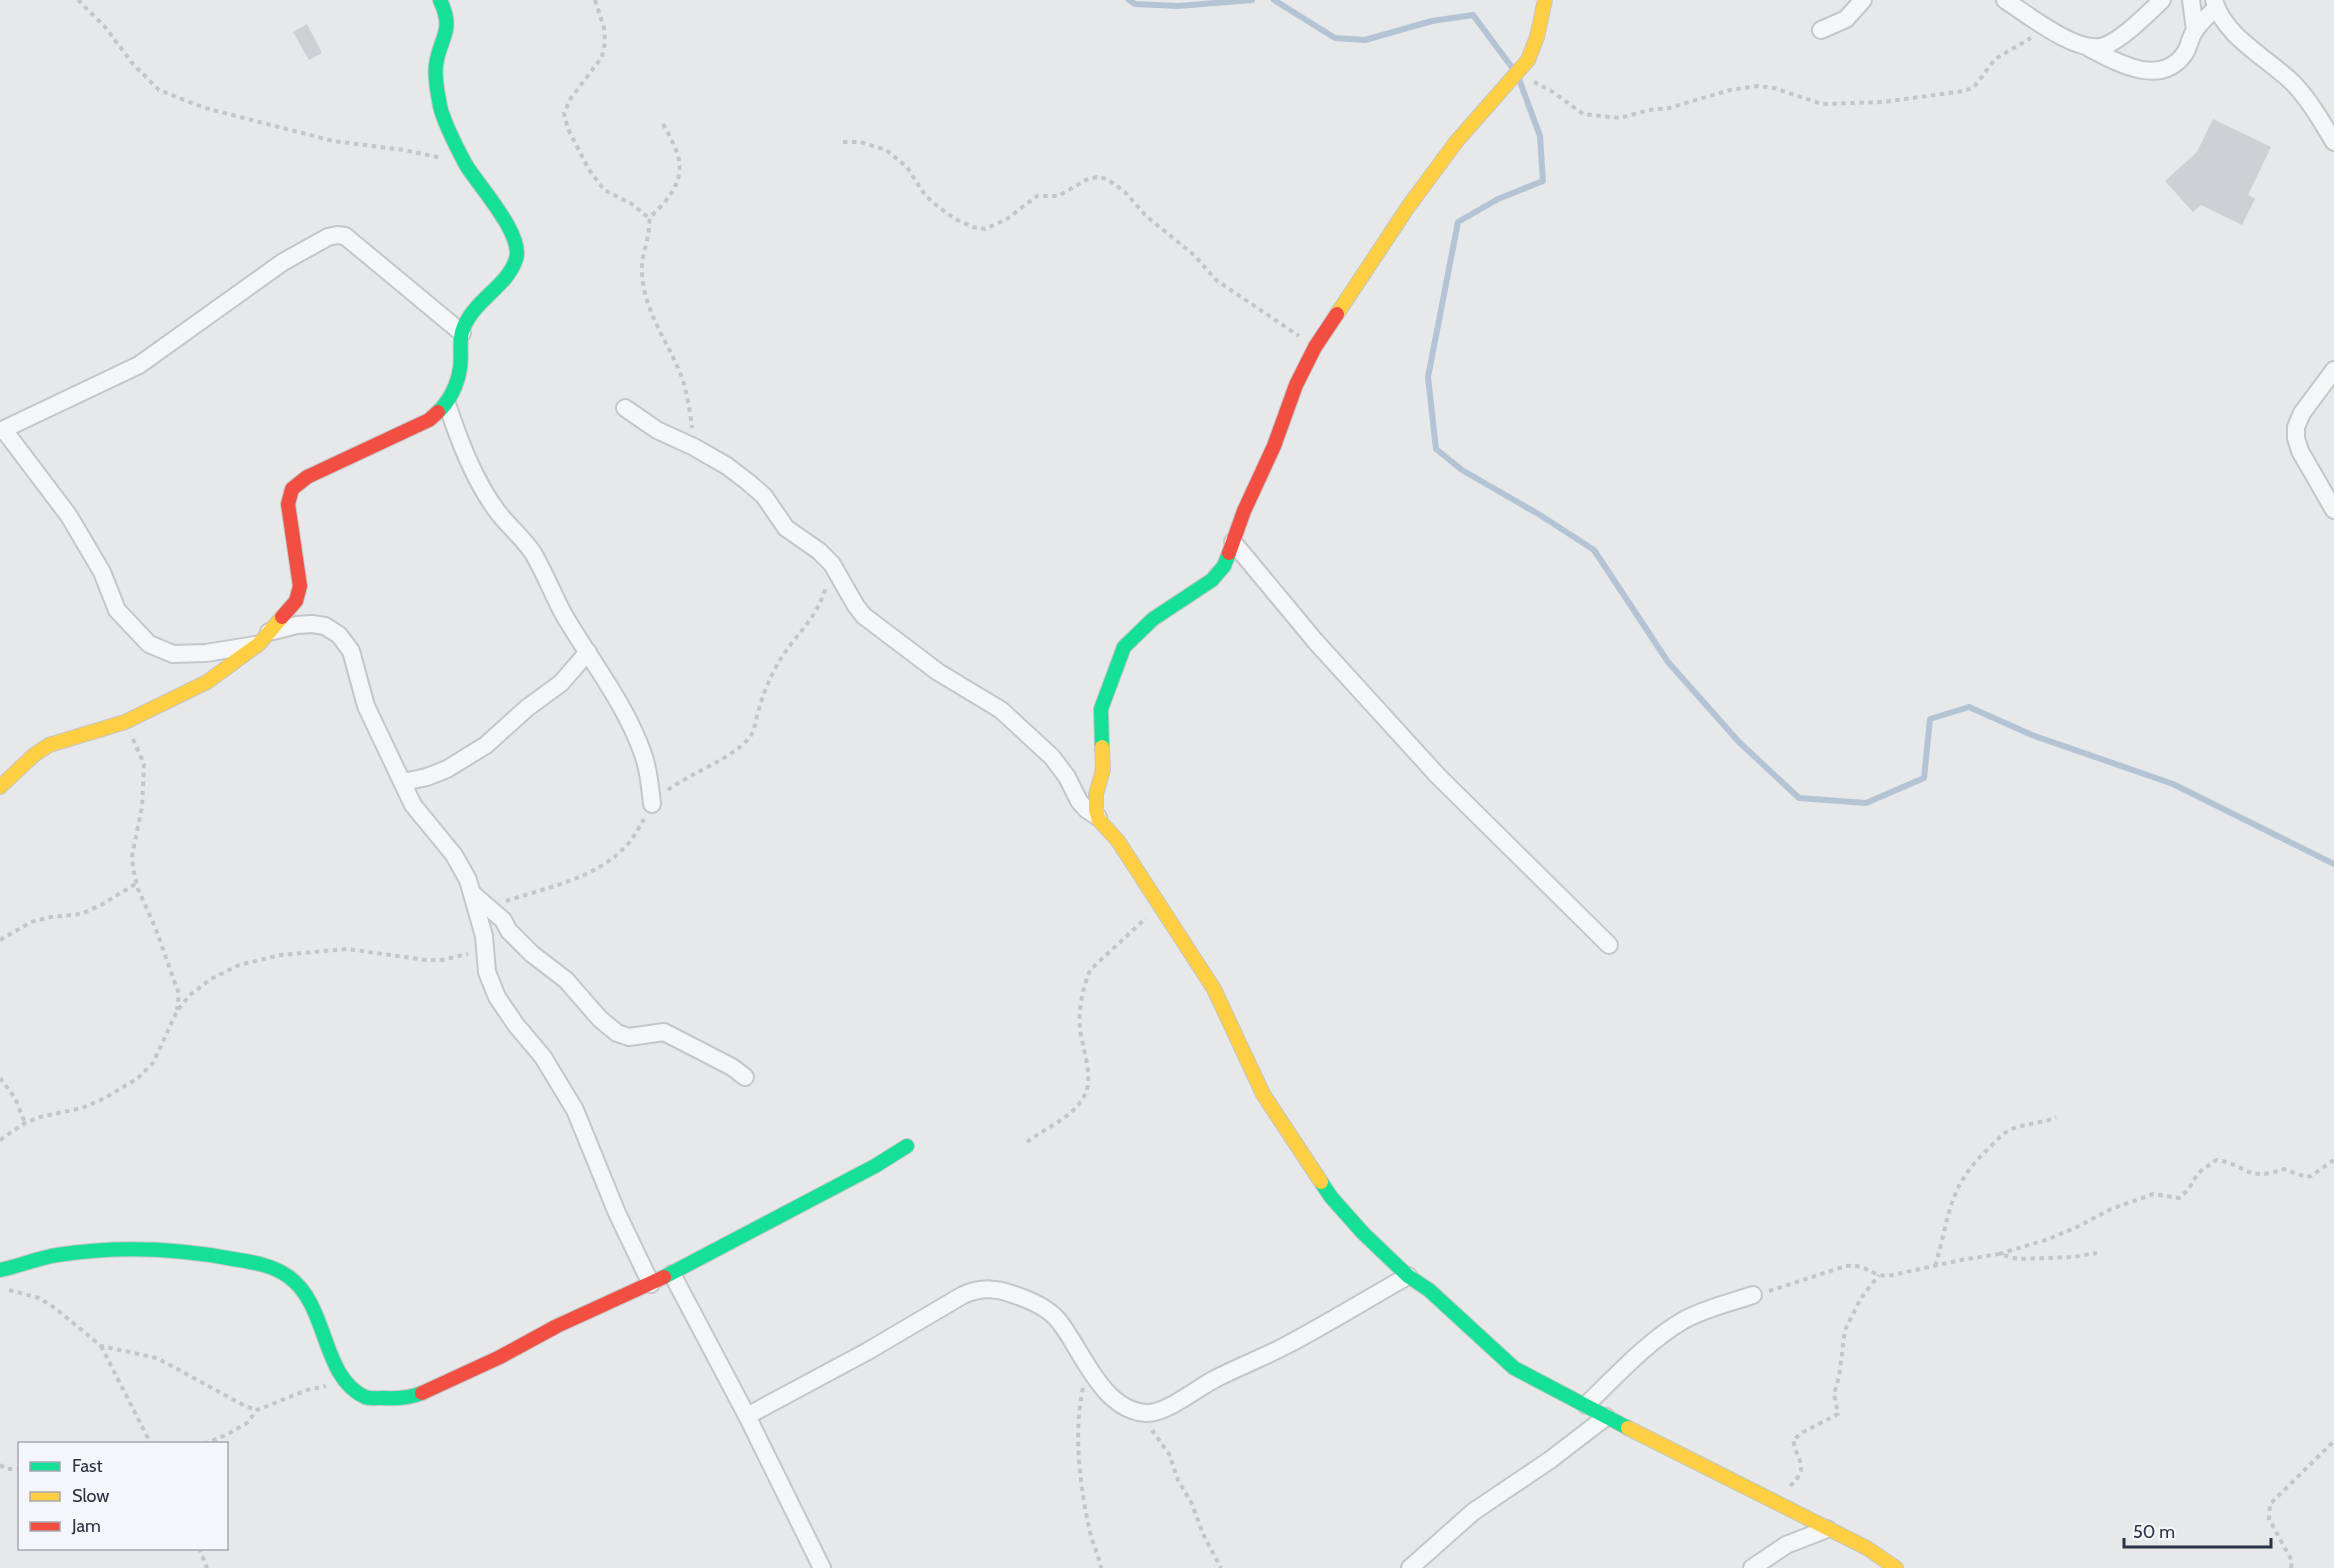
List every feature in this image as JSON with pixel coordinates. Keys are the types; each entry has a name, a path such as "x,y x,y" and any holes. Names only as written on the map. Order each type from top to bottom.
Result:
{"street":[{"path":"0,787 34,755 49,745 125,722 207,682 264,638 296,602 299,593 300,586 288,504 292,489 307,477 429,420 447,404 460,370 462,333 472,310 510,272 518,258 517,244 511,231 466,164 441,110 436,84 436,65 447,32 447,15 440,0"},
{"path":"1545,0 1537,37 1528,60 1456,142 1408,207 1315,347 1296,385 1274,446 1224,566 1212,580 1153,619 1124,647 1101,709 1104,751 1103,770 1096,794 1096,810 1103,826 1118,841 1214,989 1263,1094 1331,1197 1363,1233 1408,1276 1429,1290 1514,1368 1606,1417 1867,1548 1896,1568"},
{"path":"1821,30 1846,20 1863,0"},
{"path":"2005,0 2082,46 2090,48 2112,43 2162,0"},
{"path":"2191,0 2195,30"},
{"path":"2090,48 2123,66 2162,70 2177,63 2186,51 2195,30 2215,4 2227,26 2296,87 2334,142"},
{"path":"462,333 361,248 345,236 337,235 328,237 283,262 139,365 2,431 69,516 102,572 117,610 149,645 173,654 206,653 264,638 297,625 312,624 326,626 339,635 351,651 366,706 412,805 454,855 472,894 484,936 487,972 497,997 516,1025 543,1057 575,1110 617,1214 651,1284"},
{"path":"2334,370 2302,413 2296,427 2296,438 2300,451 2334,510"},
{"path":"447,404 457,434 480,483 498,512 533,554 564,614 628,720 643,754 649,776 652,804"},
{"path":"625,408 657,430 694,447 727,466 748,482 764,496 786,528 819,551 832,564 864,616 938,672 1000,710 1052,757 1067,777 1078,801 1098,817"},
{"path":"1233,542 1316,642 1438,776 1609,945"},
{"path":"403,782 447,770 476,751 561,683 588,652"},
{"path":"472,894 503,920 509,931 532,954 566,980 600,1019 617,1033 630,1037 664,1032 732,1067 745,1077"},
{"path":"0,1270 55,1256 94,1250 165,1248 209,1253 264,1265 293,1281 305,1294 340,1375 348,1385 366,1398 400,1399 417,1395 500,1357 557,1326 672,1274 875,1166 907,1146"},
{"path":"672,1274 747,1416 822,1568"},
{"path":"747,1416 858,1357 963,1295 978,1289 999,1289 1046,1309 1058,1320 1093,1376 1114,1398 1129,1410 1148,1413 1160,1409 1214,1379 1285,1347 1408,1276"},
{"path":"1586,1405 1629,1364 1683,1321 1713,1307 1753,1295"},
{"path":"1410,1568 1473,1512 1550,1460 1606,1417"},
{"path":"1752,1568 1786,1545 1827,1529"}],"path":[{"path":"78,0 105,27 133,64 159,90 205,108 333,141 404,150 466,164"},
{"path":"595,0 604,28 605,42 602,57 571,98 564,114 588,168 604,190 632,204 650,219"},
{"path":"1518,74 1553,92 1583,114 1620,118 1649,110 1669,108 1730,90 1758,86 1774,88 1822,104 1883,102 1964,91 1974,87 1995,59 2032,37 2045,25"},
{"path":"663,124 677,150 681,163 678,179 667,200 650,219 642,261 644,291 645,300 681,375 688,398 694,447"},
{"path":"843,142 860,142 886,150 908,167 932,202 954,219 973,227 985,228 1007,219 1037,196 1058,196 1086,180 1097,177 1107,179 1125,192 1146,216 1194,255 1216,280 1315,347"},
{"path":"488,907 571,881 608,861 623,849 652,804 670,788 720,760 749,739 754,730 765,690 775,668 785,650 807,627 818,611 832,564"},
{"path":"125,722 144,764 142,807 132,856 137,883 179,994 177,1011"},
{"path":"0,940 31,922 51,916 81,914 101,905 137,883"},
{"path":"1027,1142 1065,1118 1086,1092 1089,1075 1079,1015 1090,970 1160,906"},
{"path":"0,1140 25,1123 40,1117 82,1108 105,1098 138,1078 153,1064 177,1011 190,995 211,979 239,964 280,955 347,949 426,960 442,960 467,954 485,954"},
{"path":"0,1078 15,1098 25,1123"},
{"path":"1935,1266 1946,1216 1961,1180 1972,1165 2006,1132 2029,1125 2042,1124 2056,1117"},
{"path":"1753,1295 1846,1266 1858,1265 1879,1275 1888,1276 1998,1254 2049,1239 2111,1209 2153,1194 2179,1197 2188,1190 2198,1173 2216,1160 2245,1172 2269,1174 2284,1169 2306,1177 2334,1160"},
{"path":"1998,1254 2019,1259 2073,1257 2097,1253"},
{"path":"1774,1502 1802,1473 1802,1466 1793,1440 1803,1432 1838,1414 1834,1394 1840,1370 1845,1330 1861,1298 1879,1275"},
{"path":"0,1286 39,1298 55,1308 101,1346 150,1442"},
{"path":"101,1346 157,1358 244,1406 257,1410"},
{"path":"1087,1367 1079,1405 1080,1457 1090,1532 1101,1568"},
{"path":"207,1442 226,1435 247,1423 257,1410 307,1390 348,1385"},
{"path":"1140,1412 1169,1454 1178,1480 1192,1504 1203,1534 1221,1568"},
{"path":"2291,1568 2292,1561 2269,1519 2270,1504 2334,1441"},
{"path":"0,1466 18,1468"},
{"path":"201,1550 207,1568"}],"building":[{"path":"307,24 322,53 309,60 293,32"},
{"path":"2213,119 2271,147 2248,195 2255,199 2242,225 2201,205 2193,212 2165,181 2197,152"}],"waterway":[{"path":"1129,0 1135,4 1178,6 1252,0"},
{"path":"1274,0 1335,38 1365,40 1432,21 1473,15 1514,70"},
{"path":"1519,79 1540,136 1543,181 1498,199 1458,222 1428,377 1436,449 1462,470 1540,515 1594,550 1668,662 1739,742 1799,798 1866,803 1924,778 1930,719 1969,707 2032,735 2173,784 2334,864"}],"traffic: fast":[{"path":"438,412 449,398 457,380 461,364 461,336 467,321 473,311 512,269 517,249 507,224 466,165 442,113 436,86 436,70 446,20 440,0"},
{"path":"1102,747 1101,709 1124,647 1153,619 1212,580 1224,566 1229,553"},
{"path":"664,1277 875,1166 907,1146"},
{"path":"1321,1182 1331,1197 1363,1233 1408,1276 1429,1290 1514,1368 1628,1428"},
{"path":"0,1270 57,1255 123,1249 189,1252 262,1265 283,1273 302,1290 312,1305 340,1374 351,1387 365,1397 371,1398 403,1398 422,1393"}],"traffic: slow":[{"path":"1337,314 1408,207 1456,142 1528,60 1537,37 1545,0"},
{"path":"0,787 34,755 49,745 125,722 207,682 259,644 282,617"},
{"path":"1102,747 1103,770 1096,794 1096,810 1099,820 1118,841 1214,989 1263,1094 1321,1182"},
{"path":"1628,1428 1867,1548 1896,1568"}],"traffic: jam":[{"path":"1229,553 1244,511 1274,446 1296,385 1315,347 1337,314"},
{"path":"282,617 296,601 300,586 288,504 292,489 307,477 429,420 438,412"},
{"path":"422,1393 500,1357 557,1326 664,1277"}]}
